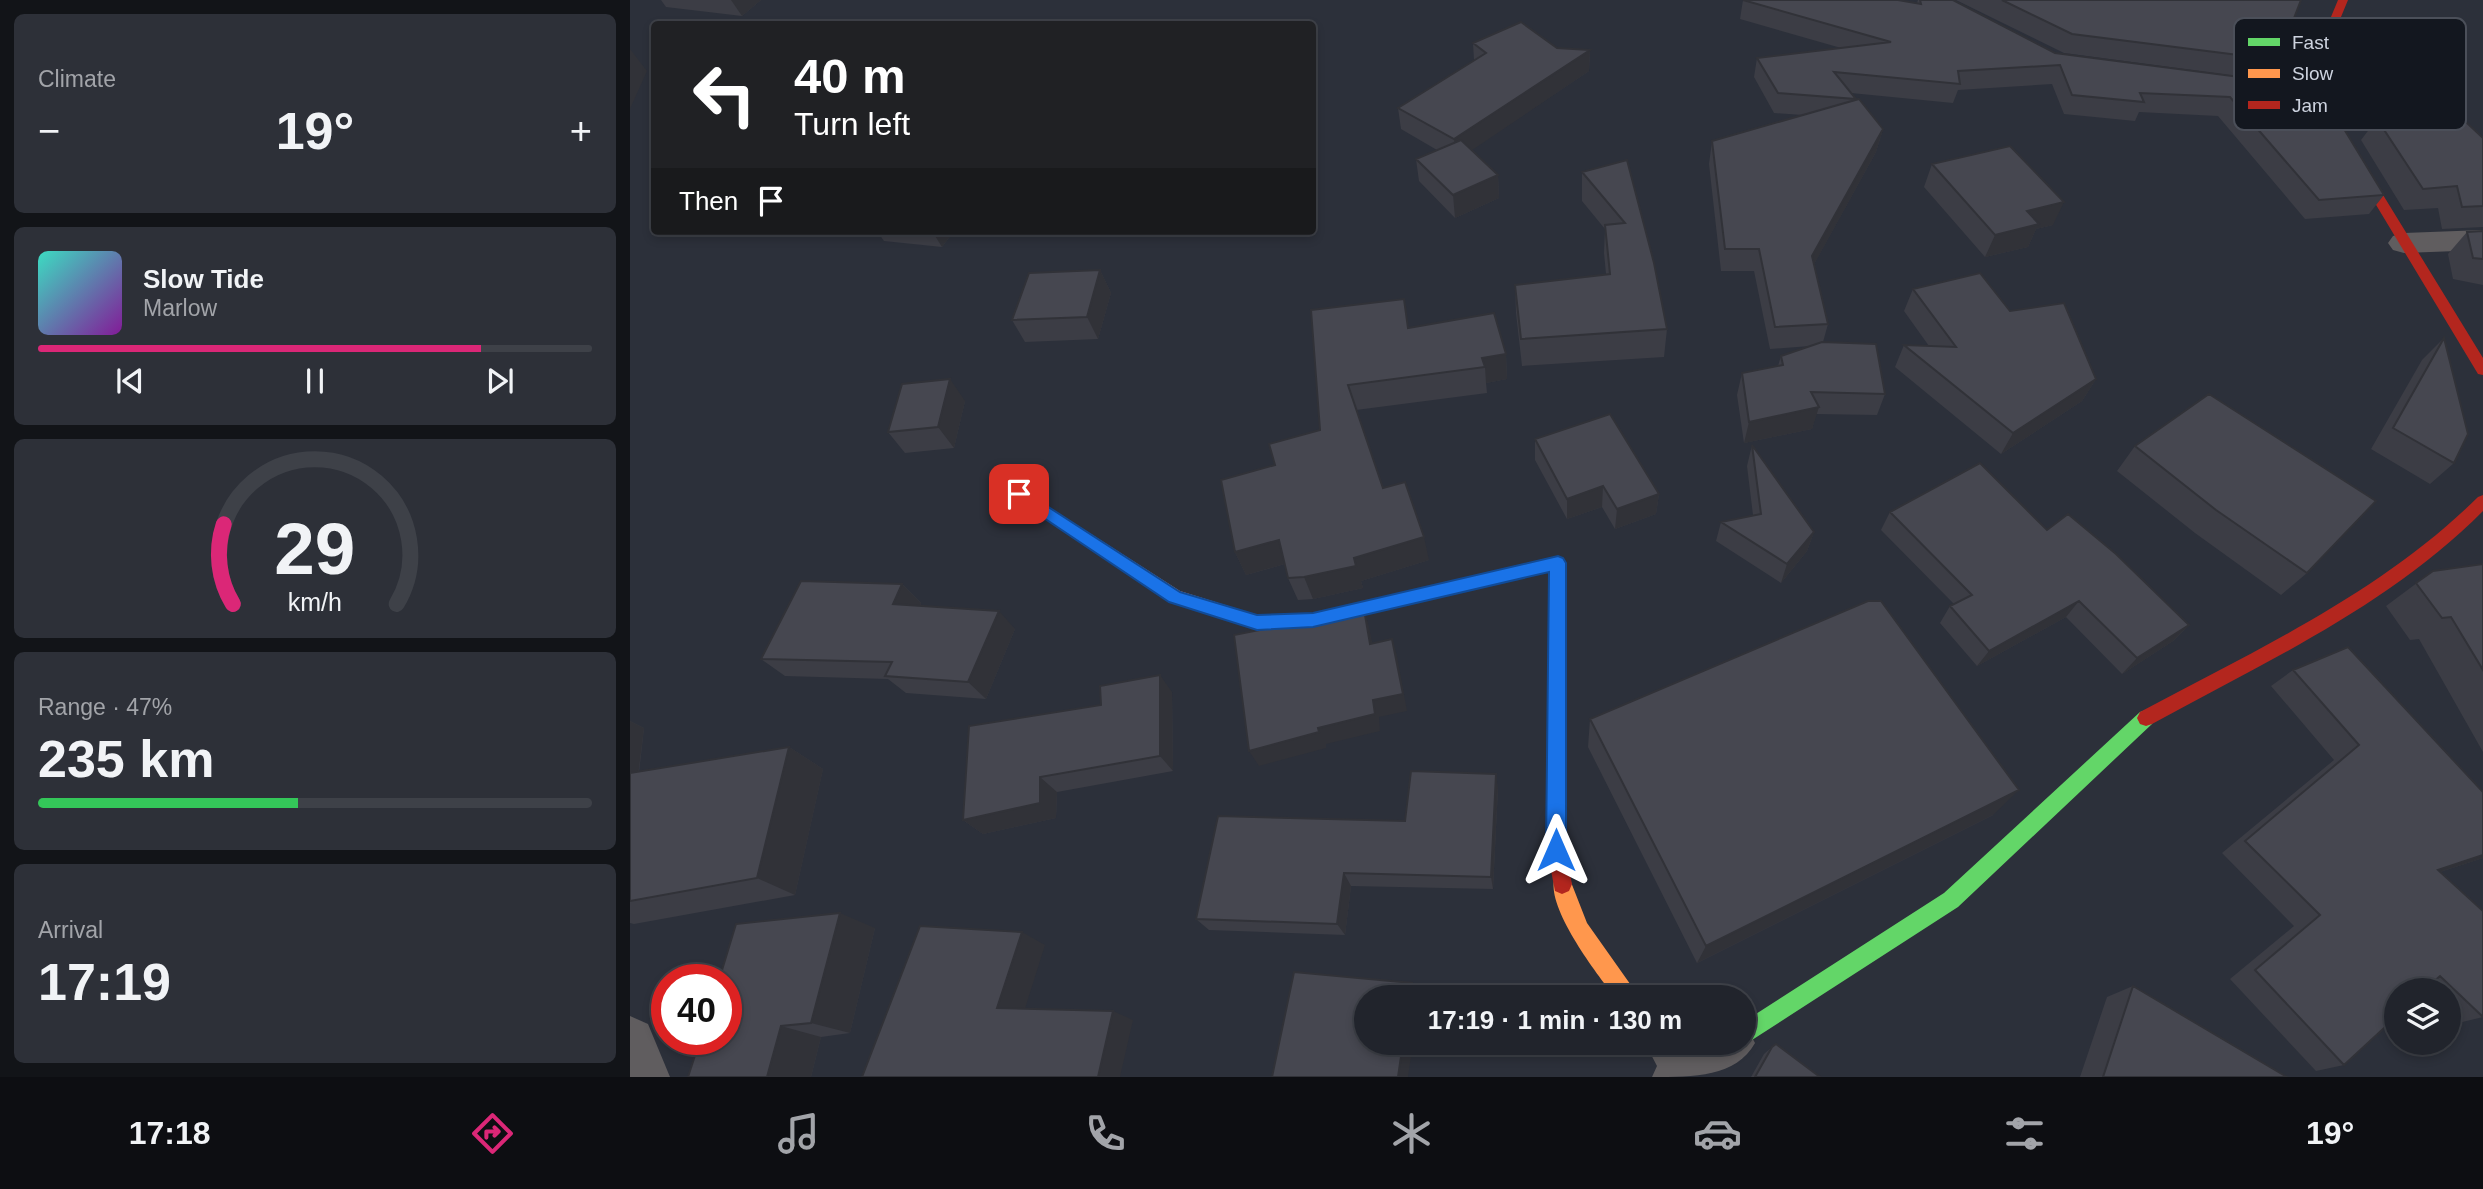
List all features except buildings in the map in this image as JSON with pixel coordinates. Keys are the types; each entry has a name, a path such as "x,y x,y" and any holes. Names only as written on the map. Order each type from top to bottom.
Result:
{"street":[{"path":"2336,18 2343,0"},
{"path":"2333,130 2483,370"},
{"path":"2404,243 2483,240"},
{"path":"1019,494 1175,597 1257,622 1313,620 1558,563 1556,850 1563,897 1598,961 1619,985"},
{"path":"1756,1026 1951,900 2151,713 2350,607 2449,536 2483,501"},
{"path":"630,1042 644,1077"}],"traffic: fast":[{"path":"1756,1026 1951,900 2146,718"}],"traffic: slow":[{"path":"1019,494 1175,597 1257,622 1313,620 1557,563 1557,585"},
{"path":"1562,884 1580,930 1620,985"}],"traffic: jam":[{"path":"2336,18 2343,0"},
{"path":"2337,130 2483,370"},
{"path":"2146,718 2350,607 2449,535 2483,501"},
{"path":"1557,585 1556,850 1562,884"}],"route":[{"path":"1019,494 1175,597 1257,622 1313,620 1558,563 1556,850"}]}
